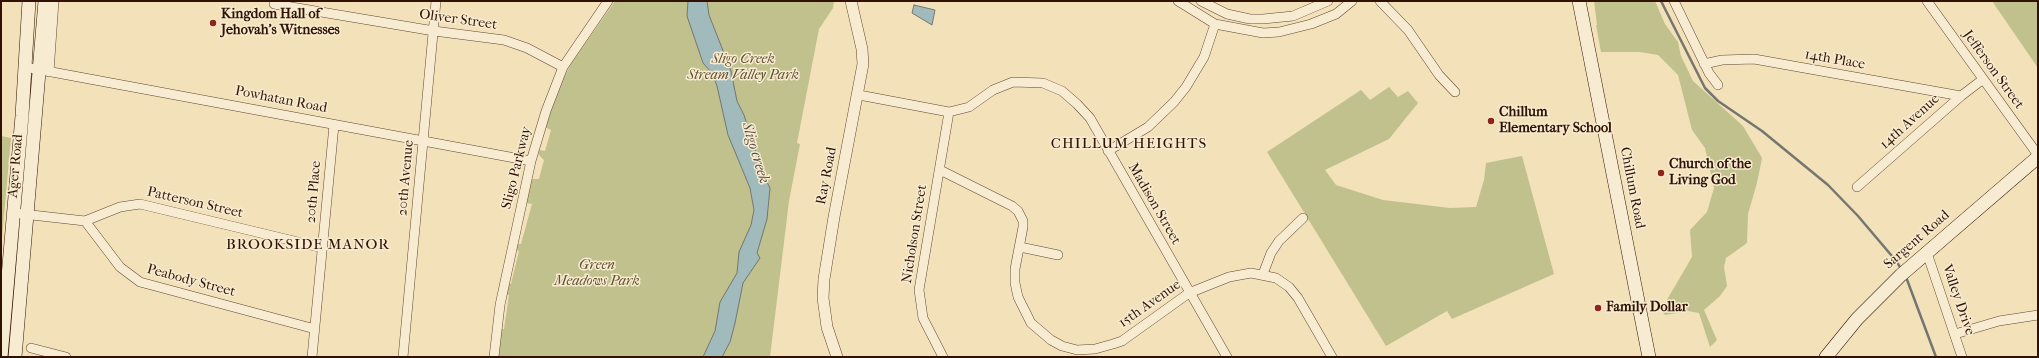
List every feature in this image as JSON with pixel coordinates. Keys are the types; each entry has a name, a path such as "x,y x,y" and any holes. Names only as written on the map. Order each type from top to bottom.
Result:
{"main road":[{"name":"Ager Road","path":"1,357 14,213 25,67 28,1"},
{"name":"Ager Road","path":"15,357 28,215 44,71 45,1"},
{"name":"Chillum Road","path":"1579,1 1649,357"},
{"name":"Sargent Road","path":"1826,357 1857,319 1903,273 2038,156"}],"street":[{"name":"Ager Road","path":"44,71 54,1"},
{"name":"20th Avenue","path":"403,357 436,1"},
{"name":"Sligo Parkway","path":"494,357 500,305 531,161 546,110 563,67 608,1"},
{"name":"Ray Road","path":"837,357 831,344 824,312 824,279 834,217 859,95 864,56 851,1"},
{"path":"1178,1 1215,24 1245,31 1279,32 1296,29 1323,20 1336,14 1352,1"},
{"path":"1201,1 1227,14 1250,19 1263,19 1293,16 1328,1"},
{"path":"1380,1 1408,30 1439,74 1456,92"},
{"path":"1674,1 1710,76 1718,85"},
{"name":"Jefferson Street","path":"1927,1 1982,80 2038,156"},
{"name":"Oliver Street","path":"274,4 434,31 504,40 526,48 563,67"},
{"path":"1108,151 1148,127 1174,102 1186,87 1204,57 1215,24"},
{"name":"14th Place","path":"1704,64 1722,60 1754,59 1960,96"},
{"name":"Powhatan Road","path":"25,67 531,161"},
{"name":"14th Avenue","path":"1857,187 1960,96 1982,80"},
{"name":"Madison Street","path":"859,95 949,112 969,107 1004,84 1022,81 1043,83 1062,91 1090,118 1227,357"},
{"name":"Nicholson Street","path":"943,357 923,318 919,290 949,112"},
{"name":"20th Place","path":"312,357 334,125"},
{"name":"15th Avenue","path":"940,170 1012,206 1018,211 1023,221 1015,283 1024,313 1031,323 1050,340 1077,353 1094,350 1122,341 1189,293 1229,277 1251,273 1263,274"},
{"name":"Patterson Street","path":"85,222 120,207 140,204 323,248"},
{"path":"14,213 85,222"},
{"path":"1303,218 1279,241 1271,253 1263,274 1284,282 1294,293 1332,357"},
{"name":"Peabody Street","path":"85,222 120,267 140,282 315,329"},
{"path":"1020,247 1058,255"},
{"name":"Valley Drive","path":"1927,252 1962,357"},
{"path":"1955,334 1999,321 2038,315"},
{"path":"31,348 66,357"}],"green space":[{"path":"615,1 834,1 833,8 819,29 797,143 800,144 789,201 770,357 498,357 500,329 504,329 509,295 505,294 506,283 511,284 519,251 515,249 516,244 521,244 532,204 526,203 532,179 539,179 544,160 539,155 539,150 545,151 551,130 545,127 563,79 571,64"},
{"path":"1594,1 1655,1 1665,24 1678,42 1681,56 1693,81 1743,126 1762,158 1757,183 1748,214 1747,243 1726,258 1724,267 1727,286 1720,296 1704,310 1717,340 1710,347 1699,313 1688,311 1665,315 1661,310 1692,257 1690,230 1707,212 1714,188 1705,148 1692,130 1678,75 1658,55 1640,52 1601,52 1596,25"},
{"path":"1992,1 2038,1 2038,68"},
{"path":"1389,87 1398,97 1408,91 1418,103 1389,139 1325,170 1336,185 1383,200 1450,208 1476,207 1484,180 1486,163 1522,156 1554,274 1452,319 1447,311 1386,346 1267,152 1361,90 1370,100"},
{"path":"1,136 11,138 1,249"}],"water":[{"name":"Sligo creek","path":"688,1 707,1 709,15 731,71 737,101 744,115 762,172 770,188 767,219 757,253 760,258 743,283 730,342 722,357 703,357 715,331 720,302 737,273 739,252 751,225 754,210 750,188 728,135 717,86 712,73 703,63 687,16"},
{"path":"914,5 935,10 932,25 912,13"}],"waterway":[{"path":"1661,1 1705,88 1718,101 1762,131 1828,185 1858,216 1897,262 1901,269"},
{"path":"1906,277 1936,357"}],"place":[{"name":"Kingdom Hall of Jehovah’s Witnesses","path":"213,23"},
{"name":"Chillum Elementary School","path":"1491,121"},
{"name":"Church of the Living God","path":"1661,173"},
{"name":"Family Dollar","path":"1598,308"}],"district":[{"name":"CHILLUM HEIGHTS","path":"1129,144"},
{"name":"BROOKSIDE MANOR","path":"308,245"}],"park label":[{"name":"Sligo Creek Stream Valley Park","path":"743,68"},
{"name":"Green Meadows Park","path":"597,274"}]}
